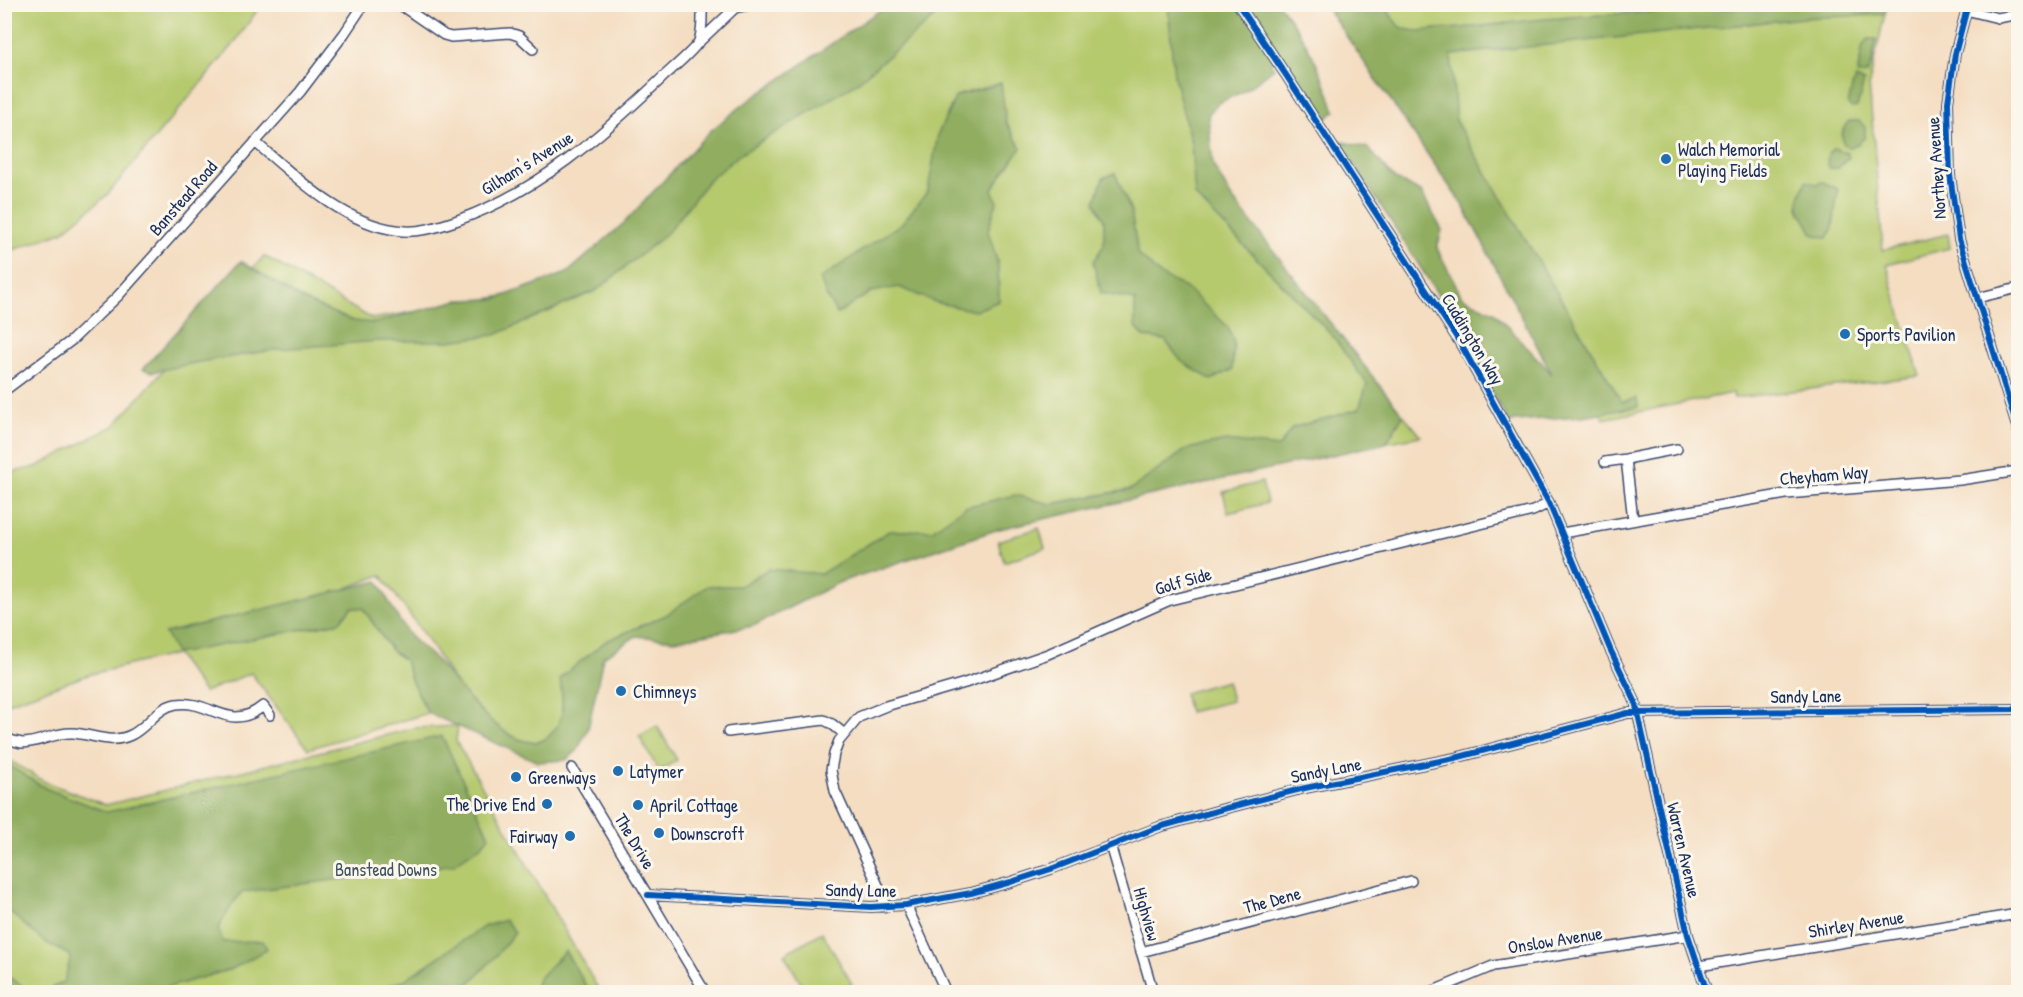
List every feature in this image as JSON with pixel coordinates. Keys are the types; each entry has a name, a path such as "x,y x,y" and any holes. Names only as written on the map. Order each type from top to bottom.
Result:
{"street":[{"name":"Banstead Road","path":"4,391 53,356 98,317 300,92 364,4"},
{"path":"399,4 444,35 451,37 510,33 519,36 533,49"},
{"path":"699,42 702,4"},
{"name":"Gilham's Avenue","path":"255,142 313,191 348,213 382,228 411,232 427,230 487,208 556,168 585,147 637,101 733,6 753,4"},
{"name":"Cuddington Way","path":"1238,4 1459,341 1549,503 1610,649 1635,701 1637,712"},
{"path":"1967,7 1998,18 2019,14"},
{"name":"Northey Avenue","path":"1967,7 1955,54 1948,102 1950,175 1959,238 2019,430"},
{"path":"1977,298 2019,288"},
{"path":"1605,462 1677,449"},
{"path":"1626,459 1633,520"},
{"name":"Cheyham Way","path":"1562,533 1786,494 1949,481 2019,471"},
{"name":"Golf Side","path":"885,906 882,894 832,780 831,762 837,745 843,733 859,717 886,706 965,683 1048,654 1170,600 1533,511 1549,503"},
{"path":"4,738 21,743 72,733 110,740 123,738 138,731 163,708 189,703 240,718 254,714 263,706 270,715"},
{"name":"Sandy Lane","path":"648,896 906,905 970,893 1011,882 1159,827 1279,794 1455,758 1620,714 2019,709"},
{"name":"Warren Avenue","path":"1637,712 1688,935 1707,993"},
{"path":"728,732 824,720 832,723 843,733"},
{"name":"The Drive","path":"572,768 705,993"},
{"name":"Highview","path":"1110,845 1153,993"},
{"name":"The Dene","path":"1141,952 1412,880"},
{"path":"906,905 946,993"},
{"name":"Shirley Avenue","path":"1700,966 2019,914"},
{"name":"Onslow Avenue","path":"1431,993 1492,966 1688,935"}],"green space":[{"path":"889,4 949,5 855,84 739,155 708,181 667,233 597,290 495,335 449,341 378,341 280,349 153,372 143,369 241,261 303,300 353,321 375,323 458,300 495,299 567,273 624,223 709,132 744,104"},
{"path":"897,4 1199,5 1204,175 1421,436 1023,509 770,610 639,628 561,678 562,713 557,729 552,736 534,742 511,735 477,709 457,685 381,575 181,652 339,622 351,607 363,608 391,650 405,661 412,682 428,713 308,749 251,673 204,692 176,654 91,674 5,704 4,474 36,467 114,426 264,256 372,319 549,288 609,254"},
{"path":"261,5 233,45 107,195 62,232 5,253 4,6"},
{"path":"1168,5 1279,5 1297,29 1312,55 1335,111 1324,121 1279,56 1270,63 1274,68 1244,91 1218,103 1208,115 1213,165 1231,197 1403,415 1386,443 999,529 840,582 753,626 675,640 636,636 603,657 588,729 577,751 566,760 538,762 428,713 412,682 405,661 391,650 363,608 351,608 340,622 176,654 165,633 378,581 406,631 438,662 473,703 506,732 522,740 538,742 551,734 559,721 562,708 560,678 606,641 666,615 707,586 740,586 768,569 821,574 889,531 932,530 965,507 1015,495 1051,504 1130,490 1187,449 1226,441 1279,447 1292,428 1359,409 1367,384 1332,335 1195,196 1191,143 1174,76"},
{"path":"1325,5 1385,5 1397,23 1415,31 1545,19 1673,11 1887,5 1885,14 1804,18 1451,55 1456,122 1622,402 1637,398 1638,407 1582,416 1509,423 1435,290 1339,141 1368,148 1395,179 1421,192 1442,230 1437,248 1462,297 1494,312 1552,374 1463,206"},
{"name":"Walch Memorial Playing Fields","path":"1360,5 1887,5 1869,84 1883,250 1948,234 1950,248 1887,264 1920,376 1734,398 1733,393 1604,419 1508,246"},
{"path":"1868,39 1876,39 1872,63 1867,74 1857,75 1863,45"},
{"path":"1856,79 1864,82 1857,107 1852,108 1848,105"},
{"path":"1001,83 1006,122 1021,148 992,189 997,202 988,231 998,264 999,301 975,311 935,302 899,287 871,292 837,314 820,279 902,223 928,191 938,134 956,96"},
{"path":"1849,121 1859,121 1865,127 1865,137 1850,148 1844,144 1842,135"},
{"path":"1834,148 1847,153 1849,157 1838,168 1829,168 1828,157"},
{"path":"1115,173 1131,211 1138,254 1160,275 1186,288 1228,327 1234,342 1232,370 1211,380 1181,361 1165,340 1144,337 1135,326 1135,300 1101,293 1093,262 1104,245 1104,221 1095,202 1103,178"},
{"path":"1806,181 1816,184 1823,182 1838,189 1833,227 1828,238 1813,234 1799,209 1799,200"},
{"path":"1262,482 1267,503 1228,513 1223,492"},
{"path":"1039,528 1045,548 1004,562 998,541"},
{"path":"1227,681 1232,701 1189,712 1184,693"},
{"name":"Banstead Downs","path":"458,726 456,741 600,992 5,992 4,757 45,782 106,805 415,728"},
{"path":"657,726 677,760 659,771 639,736"},
{"path":"442,736 489,836 482,845 454,864 243,892 233,903 218,929 223,942 263,941 267,949 232,969 151,992 43,992 64,982 71,956 43,941 5,908 5,763 45,788 107,812"},
{"path":"505,920 515,932 470,983 456,992 372,992 404,980 485,926"},
{"path":"822,932 852,984 837,992 806,992 784,954"},
{"path":"565,951 590,992 534,992 538,979"},
{"path":"5,975 33,992 5,992"}],"cycle path":[{"path":"1238,4 1459,341 1549,503 1610,649 1635,701 1688,935 1707,992"},
{"path":"1968,4 1955,54 1948,102 1950,175 1959,239 2018,430"},
{"path":"648,895 871,907 906,905 971,893 1051,869 1159,827 1227,808 1305,788 1455,758 1628,713 2018,709"}],"place":[{"name":"Walch Memorial Playing Fields","path":"1666,159"},
{"name":"Sports Pavilion","path":"1845,334"},
{"name":"Chimneys","path":"621,691"},
{"name":"Latymer","path":"618,771"},
{"name":"Greenways","path":"516,777"},
{"name":"The Drive End","path":"547,804"},
{"name":"April Cottage","path":"638,805"},
{"name":"Downscroft","path":"659,833"},
{"name":"Fairway","path":"570,836"}]}
